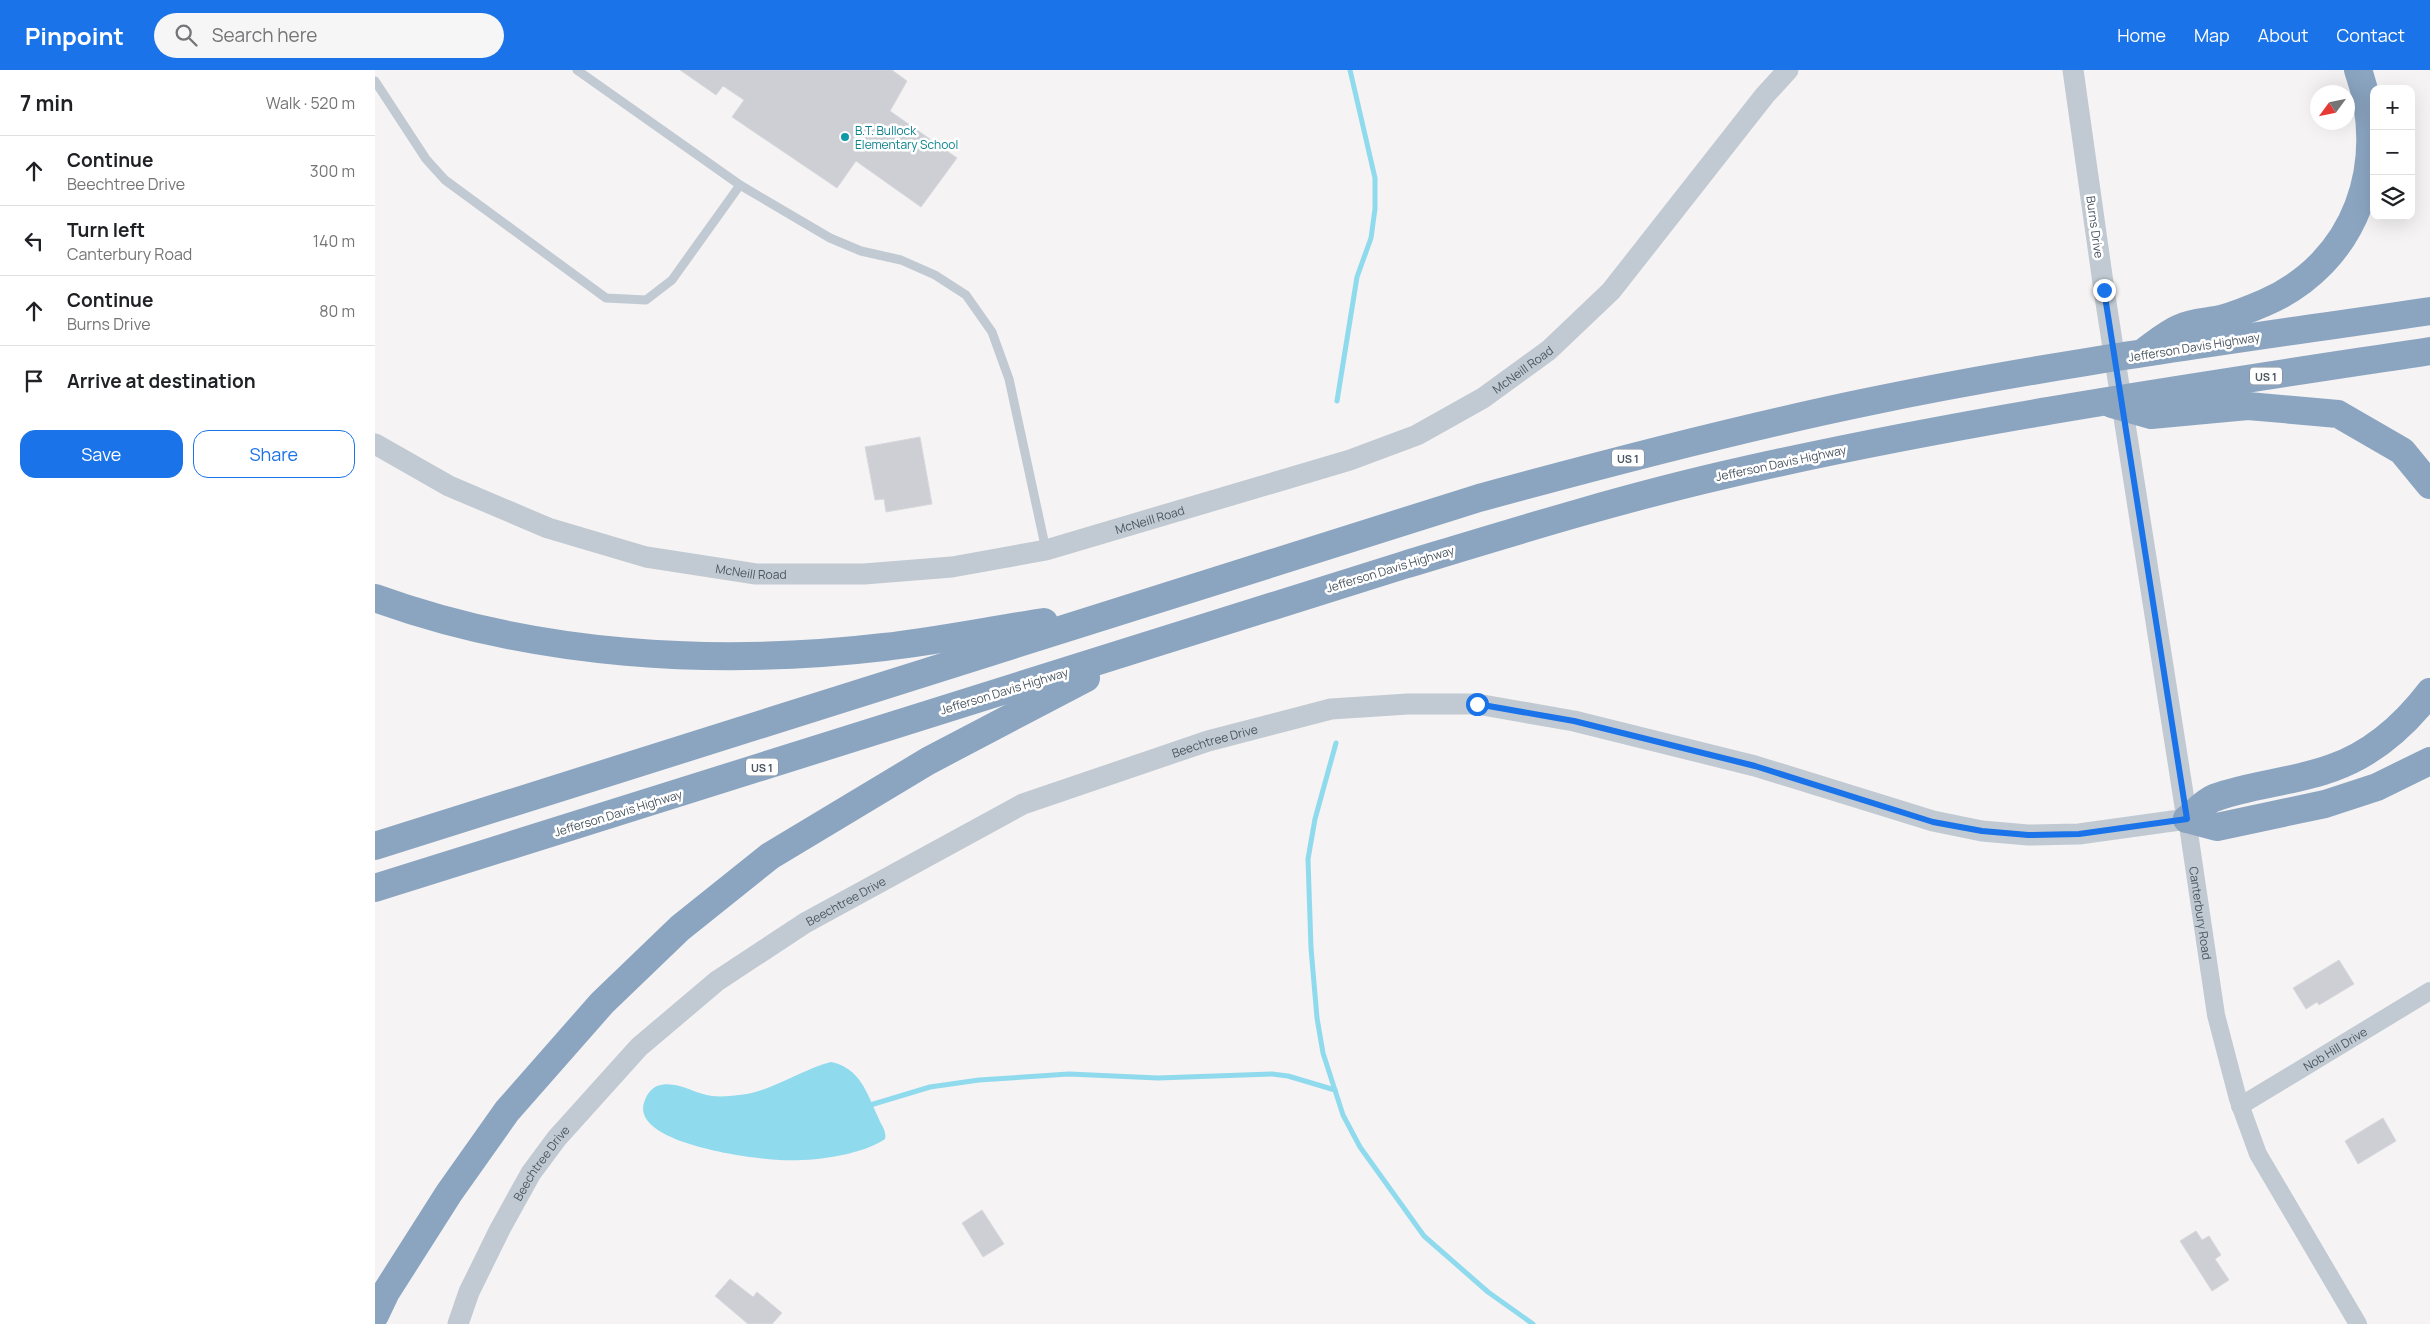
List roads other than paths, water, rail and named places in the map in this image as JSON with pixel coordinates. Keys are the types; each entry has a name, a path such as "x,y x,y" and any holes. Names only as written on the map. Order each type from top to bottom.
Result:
{"highway":[{"path":"2137,356 2181,327 2222,318 2285,292 2312,274 2327,257 2345,232 2360,206 2371,155 2371,124 2358,70"},
{"name":"Jefferson Davis Highway","path":"375,846 1130,610 1479,498 1654,450 1867,402 2011,375 2430,310"},
{"name":"Jefferson Davis Highway","path":"375,888 1558,518 1723,475 1976,422 2430,351"},
{"path":"2101,402 2151,415 2248,406 2339,414 2402,451 2430,485"},
{"path":"375,598 460,624 533,638 650,653 731,655 817,653 885,647 1130,610"},
{"path":"375,1314 386,1292 449,1193 507,1111 602,1003 680,928 770,856 919,766 1149,645"},
{"path":"2187,819 2212,799 2333,768 2358,756 2386,739 2406,721 2430,692"},
{"path":"2187,819 2217,827 2325,804 2377,787 2430,761"}],"street":[{"name":"McNeill Road","path":"375,444 449,486 547,528 646,557 756,574 865,574 952,568 1046,550 1350,460 1417,435 1483,398 1549,350 1611,291 1765,95 1788,70"},
{"name":"Burns Drive","path":"2073,70 2104,290 2133,473"},
{"name":"Canterbury Road","path":"2133,473 2216,1015 2241,1106 2258,1154 2358,1324"},
{"name":"Beechtree Drive","path":"458,1324 469,1292 500,1228 531,1173 552,1145 639,1047 717,981 805,923 1023,804 1208,740 1331,710 1408,704 1477,704 1574,721 1755,766 1933,822 1982,831 2028,835 2079,834 2187,819"},
{"name":"Nob Hill Drive","path":"2241,1106 2430,991"}],"lane":[{"path":"577,70 740,185 829,238 861,251 901,260 935,275 966,295 992,332 1009,379 1046,550"},
{"path":"375,81 426,159 445,180 606,298 646,300 673,280 740,185"}],"water":[{"path":"831,1062 849,1070 861,1083 883,1128 885,1139 862,1150 834,1157 805,1160 765,1159 720,1152 672,1138 654,1127 644,1115 645,1100 648,1093 657,1086 664,1084 671,1084 705,1095 739,1095 763,1090"}],"waterway":[{"path":"1337,401 1357,277 1371,238 1375,209 1375,178 1350,70"},
{"path":"1336,743 1315,819 1308,859 1311,948 1317,1018 1323,1053 1343,1115 1360,1147 1424,1236 1488,1292 1533,1324"},
{"path":"867,1106 930,1087 979,1080 1069,1074 1158,1078 1272,1074 1288,1076 1335,1090"}],"place":[{"name":"B.T. Bullock Elementary School","path":"845,137"}]}
